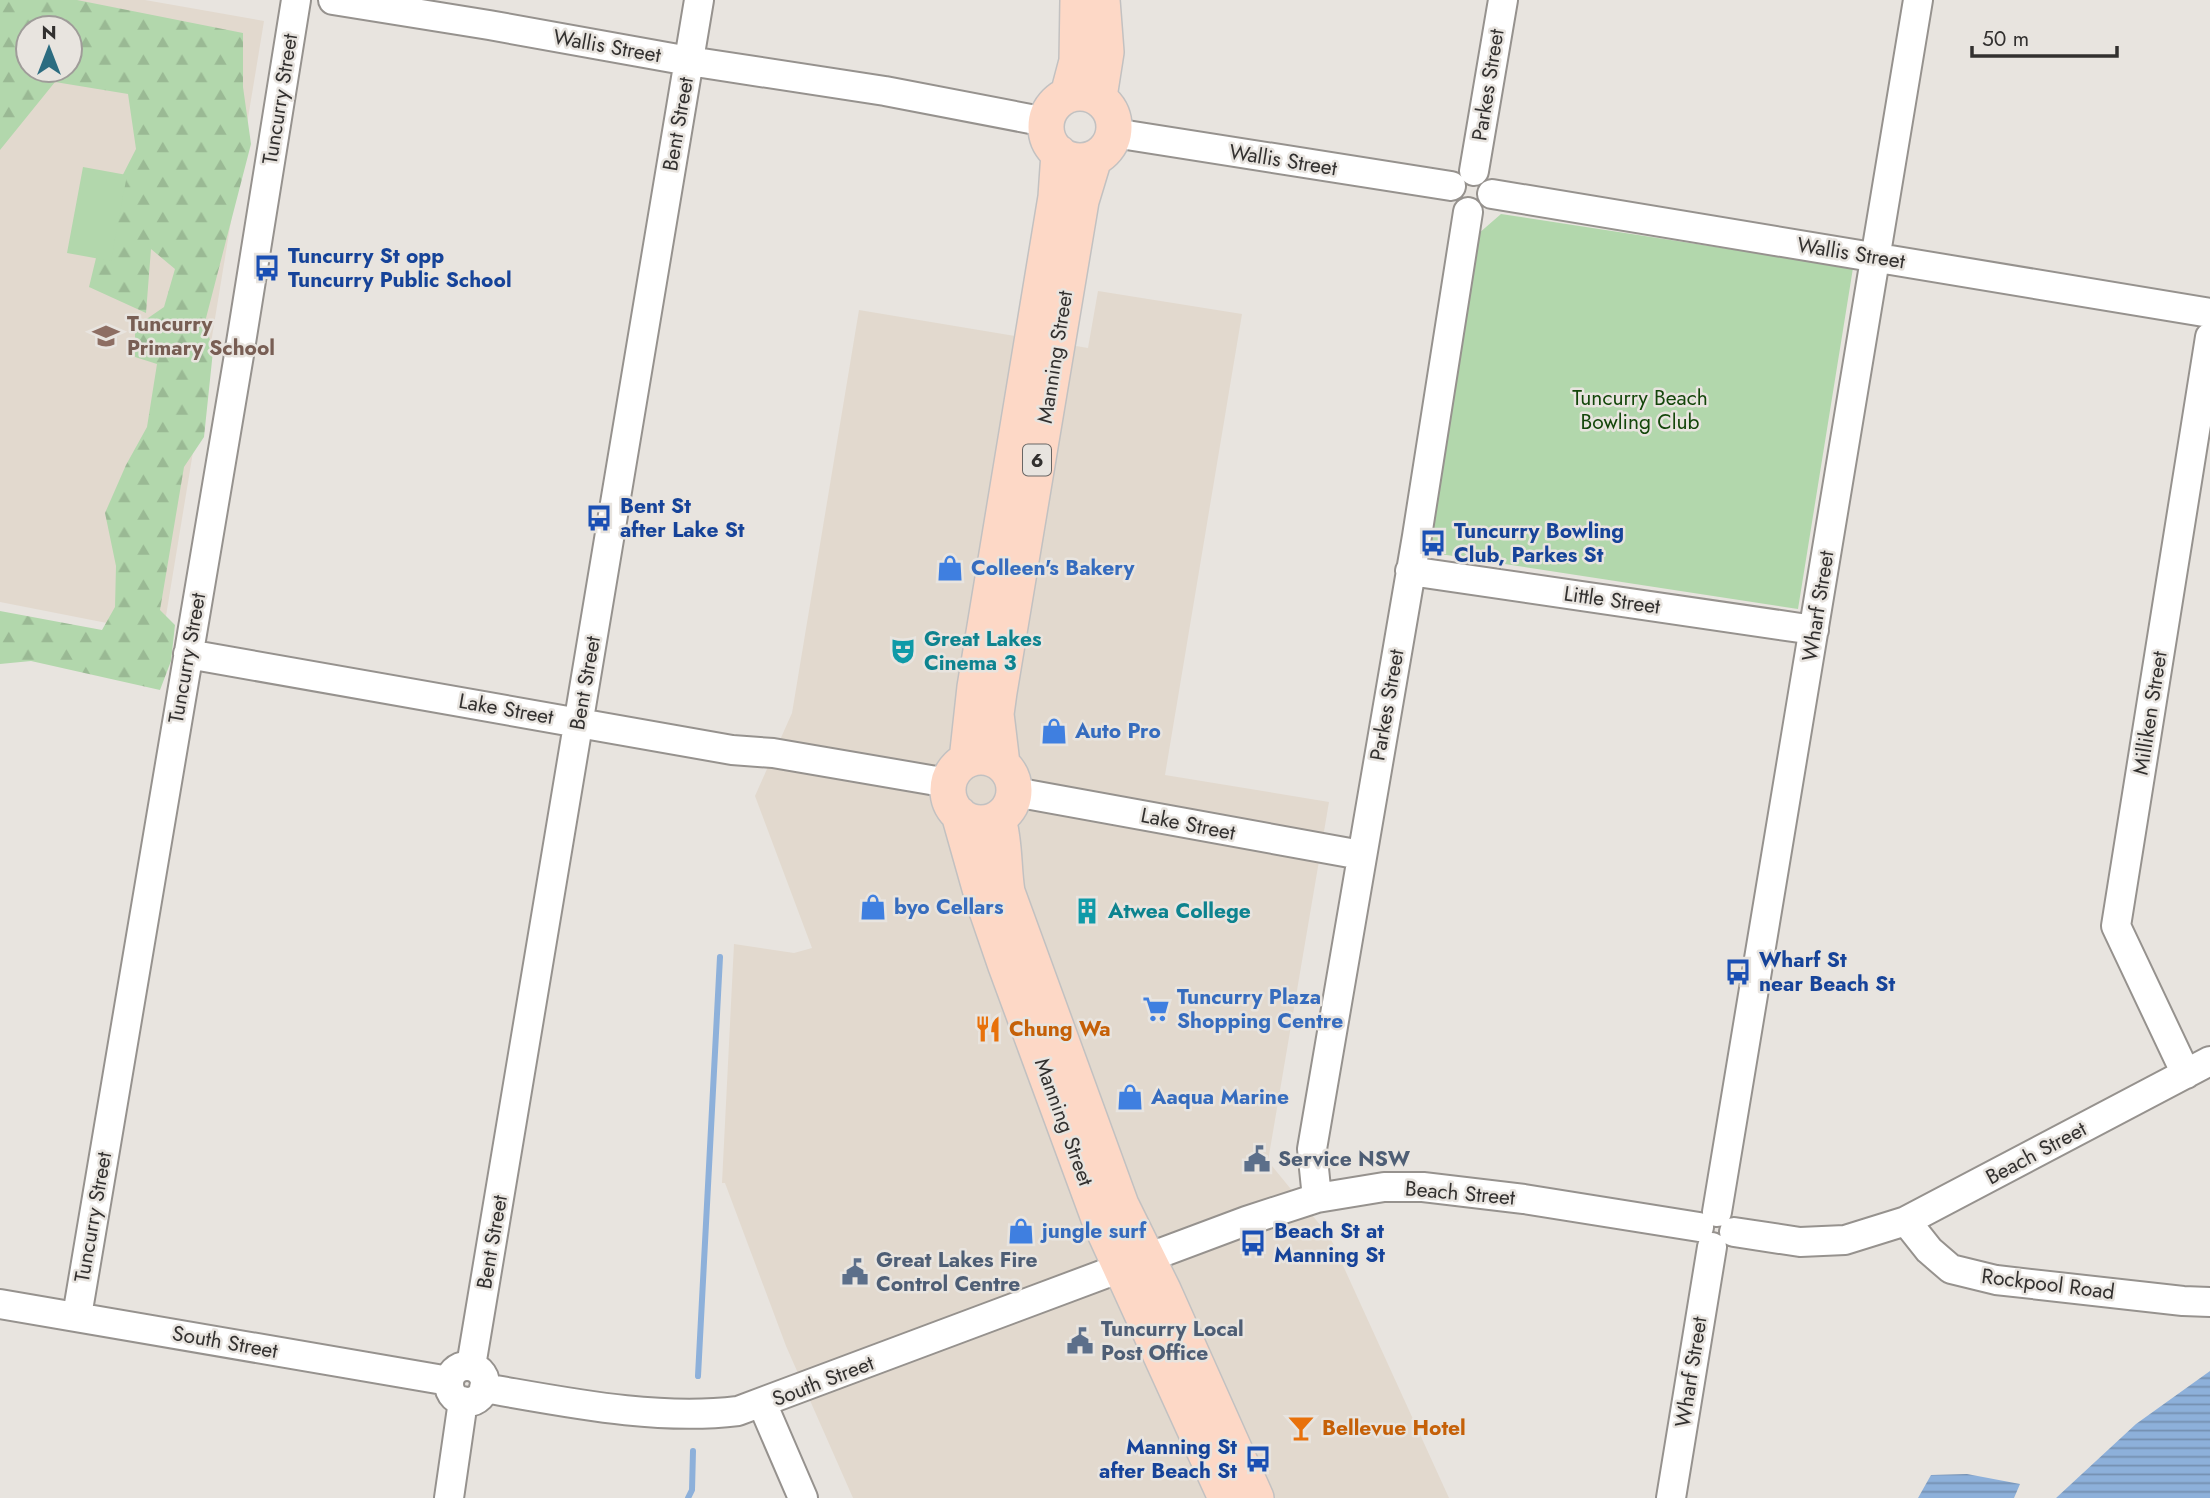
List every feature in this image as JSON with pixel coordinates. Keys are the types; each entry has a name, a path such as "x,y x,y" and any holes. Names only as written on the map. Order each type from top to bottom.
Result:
{"main road":[{"path":"1078,0 1077,61 1084,96 1112,113 1104,146 1076,160 1053,138 1054,105 1084,96 1106,52 1102,0"},
{"name":"Manning Street","path":"1053,138 1056,197 958,786 983,900 1101,1224 1133,1263 1163,1290 1256,1498"},
{"name":"Manning Street","path":"1104,146 1081,201 999,692 996,714 1005,792 1003,864 1007,892 1121,1205 1133,1263 1226,1498"},
{"path":"985,757 1005,792 987,822 976,822 958,786 985,757"}],"street":[{"name":"Tuncurry Street","path":"77,1316 296,0"},
{"name":"Wallis Street","path":"332,0 689,61 884,91 1053,138"},
{"name":"Bent Street","path":"449,1498 699,0"},
{"name":"Parkes Street","path":"1486,184 1503,0"},
{"name":"Wharf Street","path":"1671,1498 1918,0"},
{"name":"Wallis Street","path":"1104,146 1451,186"},
{"path":"1462,173 1486,184 1486,206 1481,210 1462,210 1452,200 1451,186 1462,173"},
{"name":"Wallis Street","path":"1486,184 1876,257 2210,313"},
{"name":"Parkes Street","path":"1317,1198 1312,1149 1468,212"},
{"name":"Milliken Street","path":"2198,1068 2116,926 2210,337"},
{"name":"Little Street","path":"1410,571 1814,630"},
{"name":"Lake Street","path":"188,653 732,750 773,753 958,786"},
{"name":"Lake Street","path":"1005,792 1361,855"},
{"name":"Beach Street","path":"1133,1263 1246,1220 1317,1198 1384,1187 1423,1187 1524,1199 1800,1242 1845,1240 1906,1222 2198,1068"},
{"name":"Rockpool Road","path":"1906,1222 1929,1250 1951,1269 1996,1280 2183,1301 2210,1301"},
{"name":"South Street","path":"0,1304 566,1402 682,1414 738,1411 762,1403 1133,1263"},
{"path":"762,1403 803,1498"}],"shaded area":[{"name":"Tuncurry Primary School","path":"0,0 145,0 264,21 163,634 0,602"},
{"path":"1098,291 1242,314 1165,775 1329,802 1268,1161 1330,1237 1449,1498 853,1498 786,1346 725,1183 722,1183 734,944 794,953 812,948 755,796 792,713 859,310 1088,348"}],"green space":[{"path":"0,0 77,0 243,33 243,87 251,144 205,322 213,351 204,437 184,467 160,610 175,625 171,661 160,690 31,661 0,664 0,611 102,630 115,607 116,566 105,513 126,465 147,427 157,364 135,357 135,327 164,307 175,269 151,249 146,313 89,287 110,200 136,149 128,94 67,84 84,84 84,14 14,14 14,84 53,84 0,150"},
{"path":"83,167 127,175 111,261 67,253"},
{"name":"Tuncurry Beach Bowling Club","path":"1501,214 1853,268 1798,609 1427,552 1478,234"}],"water":[{"path":"2210,1371 2210,1498 2056,1498 2136,1424"},
{"path":"1967,1474 2020,1484 2014,1498 1918,1498 1931,1475"}],"waterway":[{"path":"698,1376 720,957"},
{"path":"688,1498 692,1490 693,1451"}],"place":[{"name":"Tuncurry St opp Tuncurry Public School","path":"267,268"},
{"name":"Tuncurry Primary School","path":"106,336"},
{"name":"Bent St after Lake St","path":"599,518"},
{"name":"Tuncurry Bowling Club, Parkes St","path":"1433,543"},
{"name":"Colleen's Bakery","path":"950,568"},
{"name":"Great Lakes Cinema 3","path":"903,651"},
{"name":"Auto Pro","path":"1054,731"},
{"name":"byo Cellars","path":"873,907"},
{"name":"Atwea College","path":"1087,911"},
{"name":"Wharf St near Beach St","path":"1738,972"},
{"name":"Tuncurry Plaza Shopping Centre","path":"1156,1009"},
{"name":"Chung Wa","path":"988,1029"},
{"name":"Aaqua Marine","path":"1130,1097"},
{"name":"Service NSW","path":"1257,1159"},
{"name":"jungle surf","path":"1021,1231"},
{"name":"Beach St at Manning St","path":"1253,1243"},
{"name":"Great Lakes Fire Control Centre","path":"855,1272"},
{"name":"Tuncurry Local Post Office","path":"1080,1341"},
{"name":"Bellevue Hotel","path":"1301,1428"},
{"name":"Manning St after Beach St","path":"1258,1459"}]}
